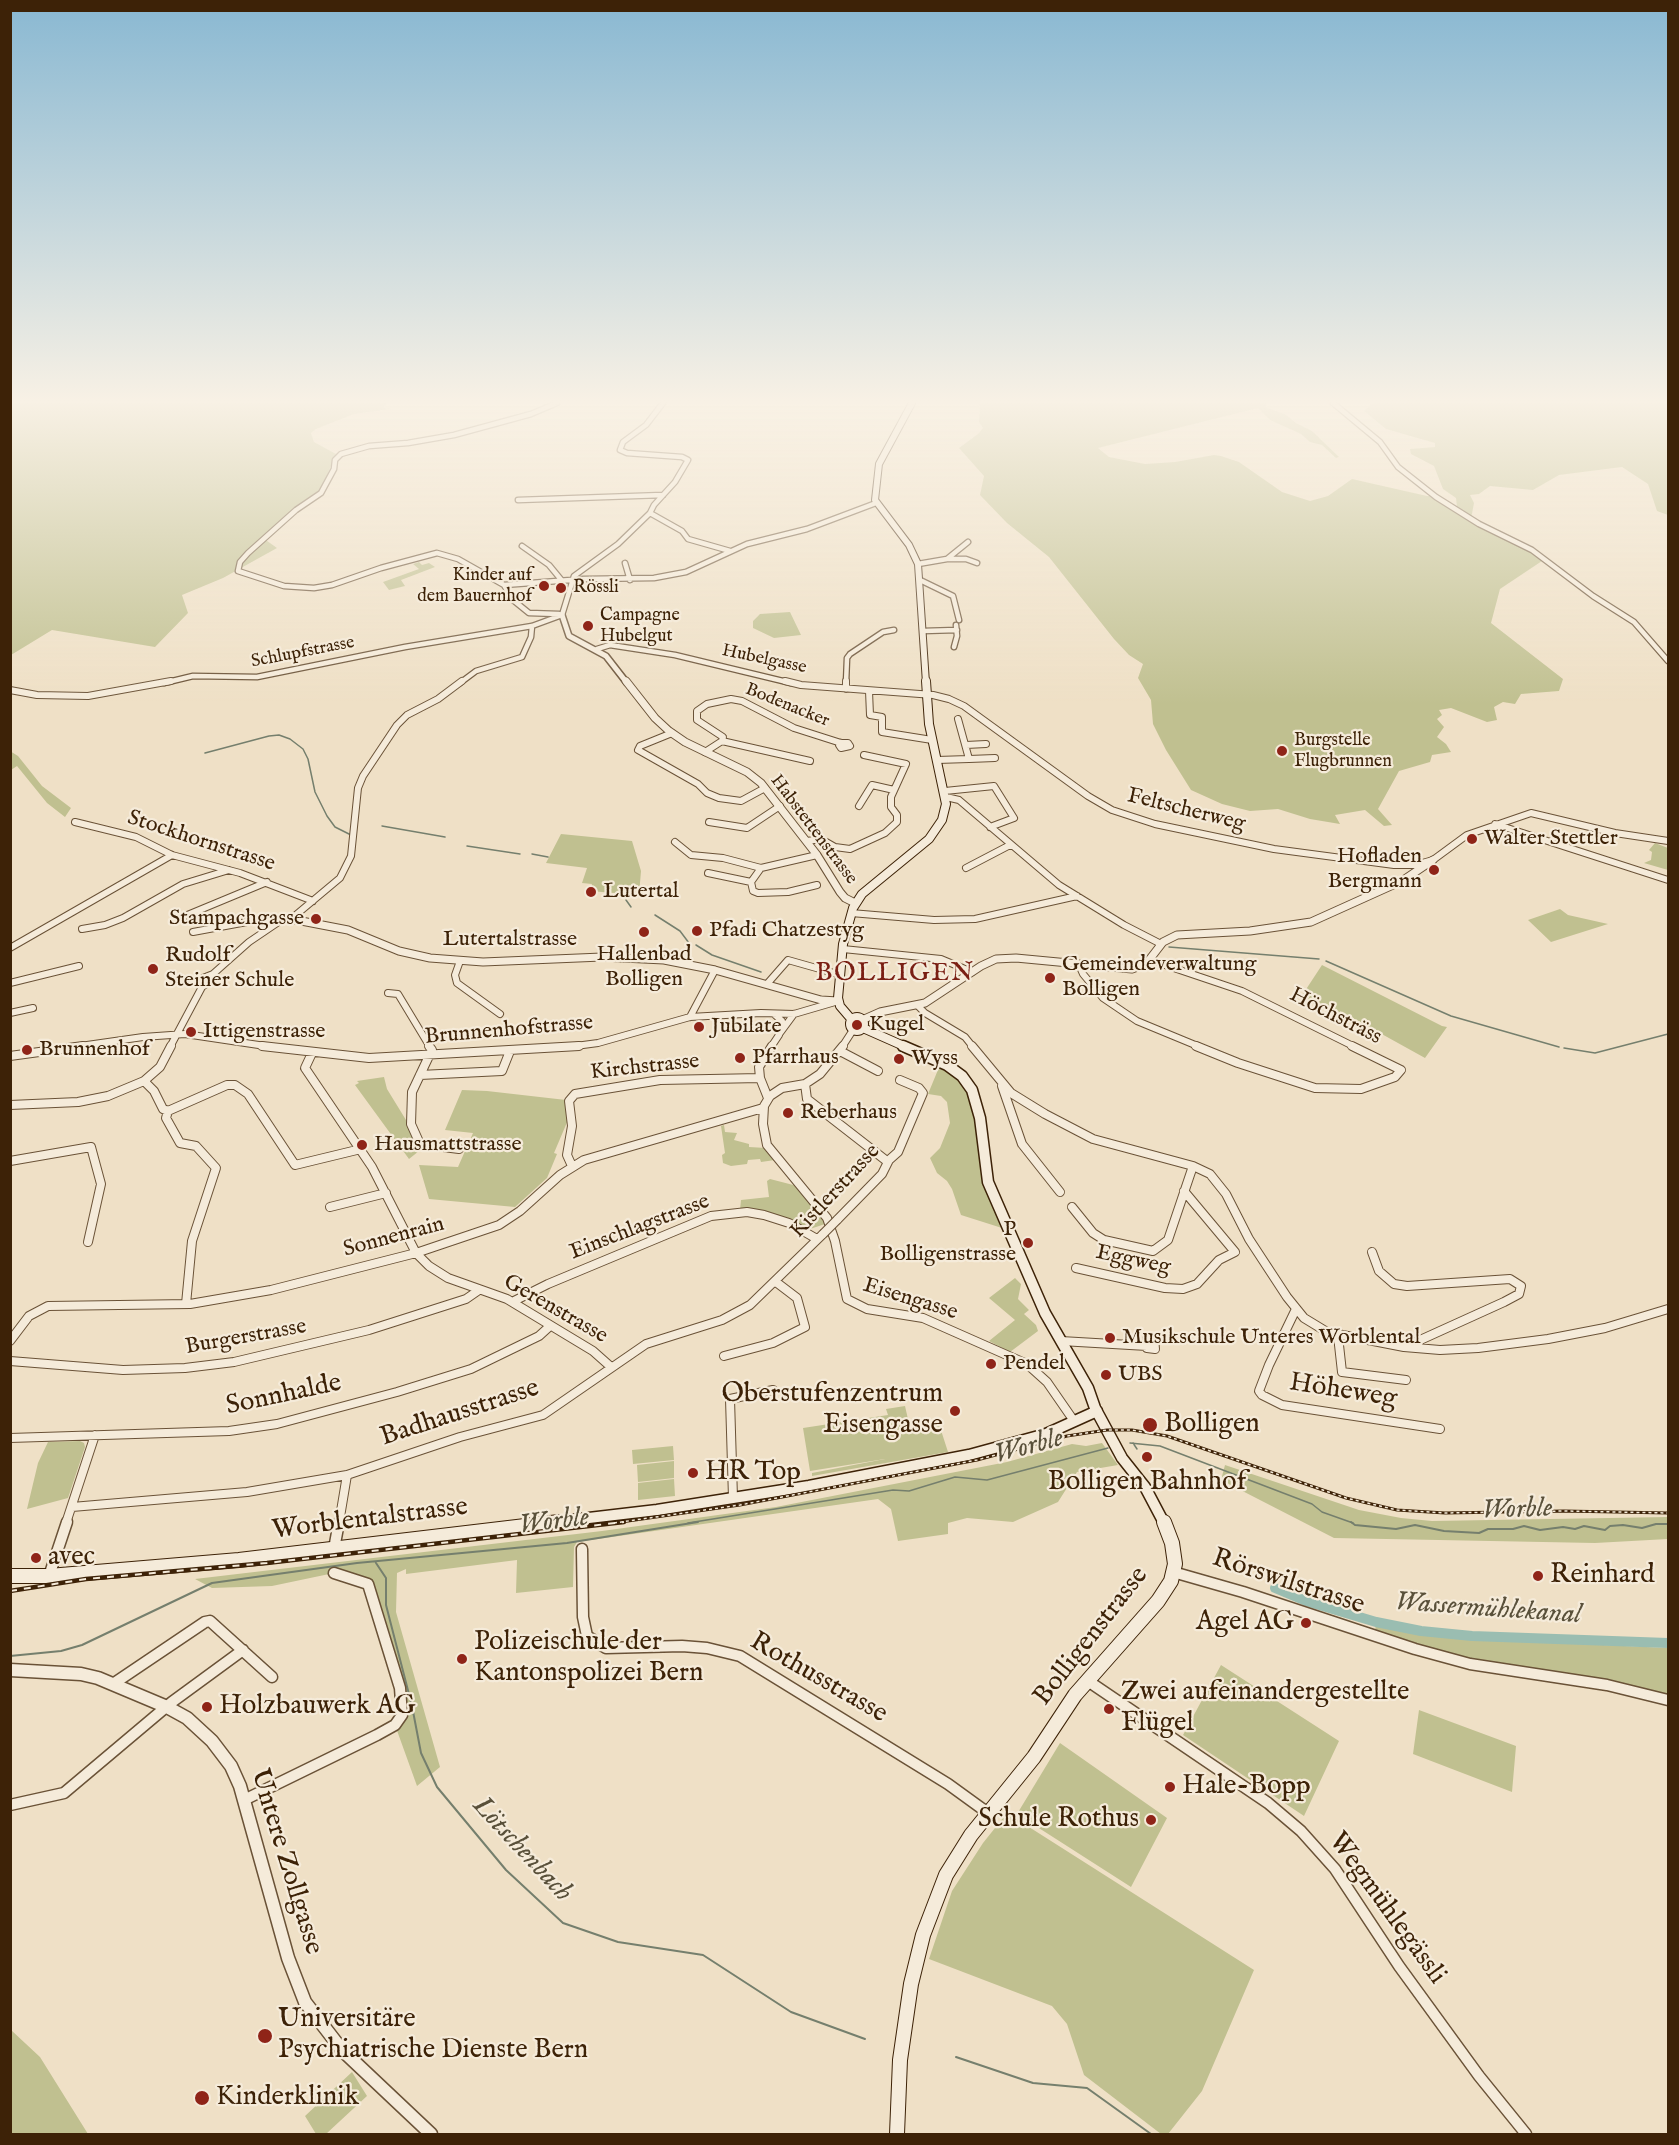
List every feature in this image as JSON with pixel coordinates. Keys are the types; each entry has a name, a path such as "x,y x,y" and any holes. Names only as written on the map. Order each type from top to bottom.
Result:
{"main road":[{"path":"863,1024 852,1020 838,1001 843,949 851,913 855,903 867,890 929,839 944,814 945,794 932,740 918,564 909,544 876,503"},
{"path":"852,1020 848,1026 853,1030 863,1024"},
{"name":"Bolligenstrasse","path":"863,1024 947,1065 962,1076 972,1090 980,1118 988,1182 1043,1308 1088,1388 1097,1412 1122,1458 1144,1487 1164,1522 1172,1543 1173,1572 1171,1581 1158,1600 1075,1695 1029,1763 955,1858 923,1935 905,2016 900,2060 897,2134"},
{"name":"Worblentalstrasse","path":"10,1576 49,1576 239,1560 657,1510 969,1455 1046,1434 1097,1412"}],"street":[{"path":"306,503 248,553 240,562 237,571 284,586 314,588 332,585 396,564 441,553 471,565 504,585 513,600 529,613 562,615 576,573 618,544 650,513 656,503"},
{"path":"504,585 630,579 679,574 758,540 807,529 876,503"},
{"path":"1448,503 1470,519 1532,550 1593,596 1631,620 1642,629 1668,661"},
{"path":"650,513 682,531 688,539 730,551"},
{"path":"947,559 968,542"},
{"path":"522,546 549,565 563,582"},
{"path":"719,549 720,556"},
{"path":"918,564 947,559 966,559 977,563"},
{"path":"625,563 630,579"},
{"path":"920,580 953,596 957,625 954,647"},
{"name":"Schlupfstrasse","path":"10,690 37,695 88,696 129,691 193,676 257,677 405,646 450,641 532,626 562,615"},
{"name":"Habstettenstrasse","path":"562,615 569,636 597,649 609,658 655,718 672,733 747,772 765,788 807,841 840,892 845,898 855,903"},
{"path":"923,631 957,625"},
{"path":"193,932 247,921 280,921 291,918 335,883 347,864 354,837 358,788 363,776 397,725 407,715 438,699 476,671 522,657 531,637 532,626"},
{"path":"846,689 847,658 850,654 883,632 894,630"},
{"name":"Hubelgasse","path":"597,649 610,645 675,655 768,679 846,689 927,695"},
{"path":"869,691 870,715 882,717 882,732 916,740 932,740"},
{"name":"Feltscherweg","path":"927,695 950,699 964,706 1088,796 1132,817 1274,849 1394,865 1414,865 1433,860"},
{"name":"Bodenacker","path":"810,761 722,741 723,737 717,731 697,720 695,715 706,704 731,699 742,701 794,728 841,743"},
{"path":"958,719 969,759"},
{"path":"672,733 640,746 638,750 698,784 707,793 719,798 741,801 765,788"},
{"path":"705,752 722,741"},
{"path":"966,746 986,744"},
{"path":"807,841 821,839 835,847 850,849 885,833 897,822 897,815 891,807 891,797 906,764 864,755"},
{"path":"937,760 995,758"},
{"path":"859,806 872,785 894,790"},
{"path":"945,794 994,786 1014,818 990,827"},
{"path":"945,794 958,800 1059,885 1124,925 1161,944"},
{"path":"709,822 747,828 780,806"},
{"path":"863,1024 878,1012 918,1006 991,960 1006,957 1128,969 1140,967 1150,960 1161,944 1180,934 1250,931 1315,920 1402,881 1457,841 1523,814 1534,814 1626,836 1668,841"},
{"name":"Stockhornstrasse","path":"75,822 136,837 172,855 267,882 313,901"},
{"path":"1496,824 1668,880"},
{"path":"675,842 691,855 723,858 761,868 817,855"},
{"path":"966,868 1010,845"},
{"path":"10,948 172,855"},
{"path":"761,868 751,882 753,891 758,893 788,892 817,885"},
{"path":"82,929 105,925 123,918 183,884 229,870"},
{"path":"708,873 751,882"},
{"path":"185,916 267,882"},
{"path":"851,913 934,921 975,919 1077,896"},
{"name":"Lutertalstrasse","path":"291,918 348,930 411,955 460,961 499,962 632,957 678,962 821,1000 838,1001"},
{"path":"10,1105 78,1102 108,1096 144,1081 160,1067 202,987 213,980 213,974 245,945 280,921"},
{"path":"843,949 941,959 972,972"},
{"path":"766,984 788,960 840,975"},
{"name":"Höchsträss","path":"1079,964 1083,974 1103,998 1137,1021 1238,1063 1288,1080 1315,1088 1361,1089 1395,1077 1401,1070 1242,991 1150,960"},
{"path":"460,961 455,975 457,983 500,1014"},
{"path":"10,983 79,966"},
{"path":"690,1017 715,970"},
{"path":"388,993 398,994 432,1050 412,1092 410,1116 420,1144 459,1149"},
{"name":"Brunnenhofstrasse","path":"10,1056 178,1034 222,1038 312,1053 369,1058 510,1051 589,1045 690,1017 794,1014 818,1009 838,1001"},
{"path":"918,1006 969,1041 1000,1081 1017,1097 1084,1136 1193,1166 1210,1174 1220,1185 1249,1239 1296,1309 1318,1328 1338,1336 1404,1347 1440,1350 1478,1348 1548,1339 1605,1328 1668,1309"},
{"path":"10,1013 33,1008"},
{"path":"774,1014 782,1021 779,1035"},
{"path":"763,1108 768,1098 762,1081 760,1064 794,1014"},
{"name":"Kirchstrasse","path":"768,1098 779,1089 804,1084 823,1071 840,1052 853,1030"},
{"path":"420,1075 502,1071 510,1051"},
{"path":"840,1052 878,1071"},
{"path":"312,1053 305,1068 361,1149 416,1253"},
{"name":"Kirchstrasse","path":"572,1166 567,1160 572,1126 569,1101 575,1094 660,1080 762,1081 779,1089"},
{"name":"Kistlerstrasse","path":"611,1367 652,1341 734,1315 756,1301 776,1282 882,1174 888,1162 898,1152 922,1095 919,1088 900,1080"},
{"path":"144,1081 152,1089 163,1109 168,1111 226,1085 242,1088 295,1166 361,1149"},
{"path":"1000,1081 1022,1144 1060,1192"},
{"path":"804,1084 807,1099 888,1162"},
{"name":"Sonnenrain","path":"10,1341 28,1316 53,1305 186,1304 271,1290 416,1253 499,1225 520,1211 572,1166 594,1156 763,1108"},
{"name":"Eisengasse","path":"763,1108 765,1142 812,1197 829,1224 837,1247 844,1291 848,1300 867,1310 923,1318 1027,1364 1047,1382 1074,1421"},
{"path":"168,1111 166,1118 180,1143 196,1146 216,1168 192,1240 186,1304"},
{"path":"10,1161 89,1146 93,1149 100,1184 88,1242"},
{"name":"Eggweg","path":"1072,1207 1099,1237 1154,1251 1165,1245 1168,1240 1193,1166"},
{"name":"Eggweg","path":"1077,1268 1165,1288 1183,1289 1197,1284 1219,1260 1235,1252 1184,1191"},
{"path":"330,1207 386,1193"},
{"name":"Einschlagstrasse","path":"512,1302 548,1284 711,1216 747,1212 764,1215 820,1237"},
{"path":"1372,1252 1379,1271 1394,1284 1407,1286 1509,1279 1521,1286 1519,1294 1504,1302 1404,1347"},
{"name":"Gerenstrasse","path":"416,1253 429,1266 448,1278 512,1302 603,1358 611,1367"},
{"path":"724,1356 773,1343 805,1327 797,1298 776,1282"},
{"name":"Burgerstrasse","path":"10,1361 123,1370 185,1368 234,1362 369,1330 466,1299 479,1290"},
{"name":"Höheweg","path":"1296,1309 1269,1365 1260,1391 1262,1395 1282,1405 1440,1429"},
{"name":"Sonnhalde","path":"10,1438 229,1431 277,1424 397,1392 471,1369 539,1336 550,1326"},
{"path":"1338,1336 1342,1372 1406,1380"},
{"path":"1061,1341 1147,1346"},
{"name":"Badhausstrasse","path":"72,1507 248,1492 347,1475 460,1437 543,1415 611,1367"},
{"path":"733,1498 730,1399 772,1390"},
{"path":"49,1576 95,1435"},
{"path":"334,1549 347,1475"},
{"name":"Rothusstrasse","path":"582,1549 583,1617 587,1636 606,1648 707,1648 740,1656 948,1784 988,1813"},
{"name":"Rörswilstrasse","path":"1173,1572 1243,1592 1415,1649 1470,1664 1607,1685 1668,1700"},
{"path":"244,1800 377,1736 395,1725 402,1715 400,1688 368,1584 334,1573"},
{"path":"113,1684 210,1621 272,1677"},
{"path":"10,1805 64,1793 166,1707 243,1650"},
{"name":"Untere Zollgasse","path":"10,1670 81,1674 113,1684 187,1718 212,1741 231,1766 244,1800 288,1958 305,2002 342,2050 431,2134"},
{"name":"Wegmühlegässli","path":"1088,1681 1268,1803 1300,1831 1335,1869 1399,1966 1479,2076 1526,2134"}],"green space":[{"path":"11,503 306,503 263,538 277,548 223,578 182,595 188,613 155,647 52,630 11,655"},
{"path":"988,503 1449,503 1457,507 1457,503 1474,503 1471,519 1545,559 1500,589 1491,623 1563,679 1559,691 1521,694 1515,704 1503,702 1494,707 1497,720 1487,722 1451,708 1439,710 1442,715 1437,719 1444,727 1437,737 1446,744 1451,752 1432,755 1430,762 1399,771 1378,809 1392,825 1384,826 1365,810 1335,815 1340,824 1310,819 1278,809 1250,811 1222,804 1191,790 1166,750 1153,724 1151,700 1138,678 1143,664 1129,655 1114,639 1049,557 1007,523"},
{"path":"1654,503 1668,503 1668,515 1657,511"},
{"path":"419,562 422,565 429,563 435,567 401,580 405,586 389,590 383,582 419,569 413,564"},
{"path":"790,612 801,635 774,638 753,628 753,621 760,614"},
{"path":"10,751 18,756 42,786 71,808 65,817 47,803 17,766 11,770"},
{"path":"561,834 632,841 641,871 639,895 590,891 592,884 582,883 587,868 546,863"},
{"path":"1655,843 1668,848 1668,870 1644,863 1651,860 1652,852 1649,850"},
{"path":"1560,909 1568,915 1608,924 1551,942 1528,920"},
{"path":"1322,965 1447,1027 1425,1058 1351,1017 1345,1020 1301,997"},
{"path":"940,1065 962,1081 969,1093 976,1121 982,1176 1002,1228 961,1215 952,1189 947,1181 937,1173 930,1158 940,1148 950,1123 947,1102 941,1096 928,1094"},
{"path":"384,1077 387,1089 406,1120 419,1151 409,1159 355,1085 359,1083 357,1081"},
{"path":"462,1090 566,1100 568,1120 554,1153 557,1154 547,1178 515,1207 429,1199 419,1165 458,1167 473,1133 445,1130"},
{"path":"724,1125 725,1132 737,1133 734,1140 749,1144 749,1147 766,1148 775,1160 761,1162 760,1159 748,1160 747,1164 731,1166 723,1163 722,1155 725,1153 721,1126"},
{"path":"770,1179 801,1187 826,1222 825,1224 807,1230 740,1210 741,1200 769,1197 767,1181"},
{"path":"1015,1278 1021,1284 1018,1299 1029,1310 1024,1314 1036,1325 1038,1331 1010,1352 989,1341 1015,1320 989,1298"},
{"path":"905,1406 910,1428 939,1424 948,1452 812,1476 812,1473 885,1459 810,1471 803,1428 888,1415 886,1409"},
{"path":"80,1441 85,1447 68,1498 27,1509 38,1463 48,1442"},
{"path":"1102,1443 1118,1465 1077,1472 1058,1502 1013,1522 967,1518 948,1523 948,1534 898,1541 891,1509 878,1499 577,1542 574,1547 573,1587 516,1593 517,1560 406,1574 406,1569 397,1573 396,1612 440,1767 417,1786 395,1725 402,1715 368,1584 334,1573 272,1586 212,1588 195,1579 602,1531 776,1507 1007,1462 1072,1444 1086,1446"},
{"path":"673,1446 674,1460 633,1464 632,1450"},
{"path":"674,1461 674,1478 638,1482 637,1465"},
{"path":"1225,1465 1359,1510 1401,1518 1432,1521 1668,1517 1668,1539 1595,1543 1334,1538 1221,1480"},
{"path":"674,1479 675,1496 638,1500 638,1483"},
{"path":"1376,1625 1422,1634 1473,1639 1668,1648 1668,1700 1470,1664 1374,1635"},
{"path":"1221,1665 1339,1741 1304,1816 1183,1735"},
{"path":"1419,1710 1516,1746 1512,1792 1413,1754"},
{"path":"1060,1743 1167,1818 1131,1887 1017,1814"},
{"path":"1007,1813 1254,1970 1202,2091 1168,2134 1161,2134 1084,2075 1067,2024 1052,2006 929,1959 952,1891 983,1843"},
{"path":"11,2030 40,2057 88,2134 11,2134"},
{"path":"352,2072 367,2096 326,2134 316,2134 305,2116"}],"waterway":[{"path":"205,753 269,736 279,735 290,739 303,749 308,759 315,792 327,816 335,827 351,835"},
{"path":"382,826 445,837"},
{"path":"467,846 520,854"},
{"path":"532,854 548,857"},
{"path":"626,900 631,907"},
{"path":"655,915 680,931 689,943"},
{"path":"696,945 712,955 761,972"},
{"path":"1169,947 1319,959"},
{"path":"1326,961 1451,1016 1559,1047"},
{"path":"1564,1048 1595,1053 1668,1034"},
{"name":"Worble","path":"1133,1443 1160,1446 1312,1504 1322,1512 1352,1523"},
{"name":"Worble","path":"1133,1443 1137,1449"},
{"name":"Worble","path":"688,1523 893,1490 909,1491 955,1477 987,1480 1108,1448"},
{"name":"Worble","path":"10,1656 61,1651 82,1645 212,1583 357,1563 567,1543 698,1522"},
{"name":"Worble","path":"1352,1523 1355,1525 1396,1529 1415,1525 1444,1531 1479,1533 1488,1529 1513,1529 1524,1526 1540,1530 1563,1527 1575,1529 1584,1526 1605,1530 1610,1526 1623,1525 1642,1528 1656,1524 1668,1524"},
{"name":"Lötschenbach","path":"376,1563 386,1578 386,1605 412,1706 421,1753 437,1787 506,1870 563,1923 618,1942 703,1955 791,2012 865,2039"},
{"name":"Wassermühlekanal","path":"1275,1588 1306,1601 1376,1622 1421,1631 1472,1636 1668,1643"},
{"name":"Lötschenbach","path":"956,2057 1033,2083 1087,2088 1151,2134"}],"railway":[{"path":"614,1523 740,1505 977,1460 1067,1436 1107,1430 1132,1430 1167,1436 1346,1498 1397,1510 1445,1513 1564,1511 1668,1513"},
{"path":"10,1591 86,1579 267,1563 624,1522"}],"place":[{"name":"Kinder auf dem Bauernhof","path":"544,586"},
{"name":"Rössli","path":"561,588"},
{"name":"Campagne Hubelgut","path":"588,626"},
{"name":"Burgstelle Flugbrunnen","path":"1282,751"},
{"name":"Walter Stettler","path":"1472,839"},
{"name":"Hofladen Bergmann","path":"1434,870"},
{"name":"Lutertal","path":"591,892"},
{"name":"Stampachgasse","path":"316,919"},
{"name":"Pfadi Chatzestyg","path":"697,931"},
{"name":"Hallenbad Bolligen","path":"644,932"},
{"name":"Rudolf Steiner Schule","path":"153,969"},
{"name":"Gemeindeverwaltung Bolligen","path":"1050,978"},
{"name":"Kugel","path":"857,1025"},
{"name":"Jubilate","path":"699,1027"},
{"name":"Ittigenstrasse","path":"191,1032"},
{"name":"Brunnenhof","path":"27,1050"},
{"name":"Pfarrhaus","path":"740,1058"},
{"name":"Wyss","path":"899,1059"},
{"name":"Reberhaus","path":"788,1113"},
{"name":"Hausmattstrasse","path":"362,1145"},
{"name":"P Bolligenstrasse","path":"1028,1243"},
{"name":"Musikschule Unteres Worblental","path":"1110,1338"},
{"name":"Pendel","path":"991,1364"},
{"name":"UBS","path":"1106,1375"},
{"name":"Oberstufenzentrum Eisengasse","path":"955,1411"},
{"name":"Bolligen","path":"1150,1425"},
{"name":"Bolligen Bahnhof","path":"1147,1457"},
{"name":"HR Top","path":"693,1473"},
{"name":"avec","path":"36,1558"},
{"name":"Reinhard","path":"1538,1576"},
{"name":"Agel AG","path":"1306,1623"},
{"name":"Polizeischule der Kantonspolizei Bern","path":"462,1659"},
{"name":"Holzbauwerk AG","path":"207,1707"},
{"name":"Zwei aufeinandergestellte Flügel","path":"1109,1709"},
{"name":"Hale-Bopp","path":"1170,1787"},
{"name":"Schule Rothus","path":"1151,1820"},
{"name":"Universitäre Psychiatrische Dienste Bern","path":"265,2036"},
{"name":"Kinderklinik","path":"202,2098"}],"district":[{"name":"BOLLIGEN","path":"895,975"}]}
